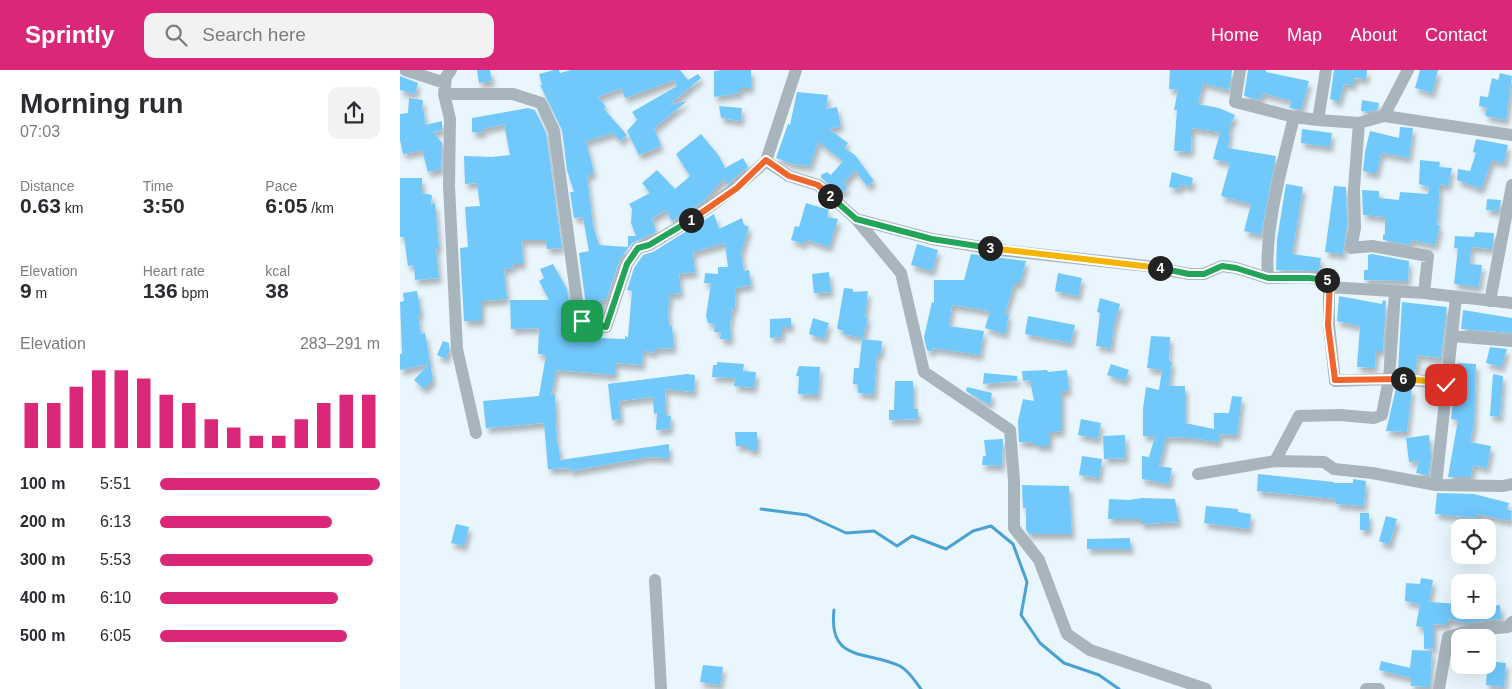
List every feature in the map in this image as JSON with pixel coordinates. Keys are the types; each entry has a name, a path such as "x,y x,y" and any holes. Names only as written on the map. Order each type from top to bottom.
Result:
{"street":[{"path":"405,70 444,88 514,94 541,103 554,131 579,316 582,321 606,327 627,264 638,248 649,245 710,208 737,188 766,160 796,70"},
{"path":"451,70 446,77 444,88 450,120 449,186 457,349 476,433"},
{"path":"1240,70 1235,102 1294,117 1359,124 1384,116 1512,135"},
{"path":"1318,120 1326,70"},
{"path":"1384,116 1408,70"},
{"path":"1268,278 1266,253 1279,179 1294,117"},
{"path":"1359,124 1354,188 1355,228 1351,248 1372,246 1428,256 1424,293"},
{"path":"766,160 789,176 818,185 856,219 901,273 924,372 1010,430 1014,480 1014,528 1039,560 1067,634 1090,650 1206,689"},
{"path":"1490,301 1511,201 1512,185"},
{"path":"856,219 932,239 1000,250 1147,266 1189,274 1204,274 1222,266 1236,268 1268,278 1309,278 1330,281 1328,325 1335,380 1389,378 1440,382 1446,385"},
{"path":"1330,287 1424,293 1512,303"},
{"path":"1275,462 1298,416 1340,415 1379,417 1382,415 1389,378 1395,292"},
{"path":"1436,485 1456,297"},
{"path":"1452,336 1512,342"},
{"path":"1198,474 1275,462 1324,462 1334,470 1372,473 1436,485 1503,486 1512,484"},
{"path":"655,580 661,689"},
{"path":"1439,689 1448,637 1472,630 1508,627 1512,622"},
{"path":"1366,689 1379,689"}],"building":[{"path":"477,70 490,70 492,81 479,83"},
{"path":"559,70 560,73 571,70 680,70 688,80 698,74 701,78 669,105 687,101 654,128 661,146 639,155 627,131 637,120 632,112 677,86 674,80 625,98 621,88 598,97 606,107 604,109 627,135 620,141 613,133 586,141 594,173 587,175 593,226 599,245 628,247 628,236 636,236 631,223 632,209 629,204 650,193 642,183 657,170 675,189 690,176 676,154 701,134 719,156 725,168 743,158 748,167 726,185 724,178 705,200 672,221 666,210 652,218 656,232 632,243 620,259 606,300 601,299 601,317 587,313 579,253 589,251 583,217 574,218 570,192 574,192 567,170 562,130 540,85 542,85 539,74"},
{"path":"751,70 751,88 740,88 740,93 714,97 714,71"},
{"path":"1170,70 1232,70 1229,90 1203,83 1198,104 1219,108 1235,115 1230,126 1228,148 1276,156 1261,235 1244,231 1251,204 1221,196 1230,163 1213,159 1220,132 1192,128 1191,152 1174,151 1177,110 1174,110 1178,90 1169,89"},
{"path":"1248,70 1266,70 1266,72 1309,81 1301,110 1290,108 1291,101 1263,93 1260,100 1244,96"},
{"path":"1334,70 1367,70 1366,79 1354,78 1354,85 1344,84 1339,102 1330,99"},
{"path":"1420,70 1438,70 1432,93 1415,88"},
{"path":"1500,73 1512,76 1506,120 1485,116 1487,108 1479,106 1480,96 1488,97 1492,78 1498,80"},
{"path":"400,76 418,83 415,94 400,90"},
{"path":"797,92 828,95 826,109 837,107 841,126 829,129 848,143 844,148 855,155 874,181 867,186 855,170 843,184 847,187 842,194 821,178 821,175 827,172 831,175 843,161 818,142 810,166 793,164 776,158 788,124 790,125"},
{"path":"409,98 423,100 422,111 424,111 425,125 442,121 442,130 433,132 442,143 441,169 428,172 422,150 403,154 400,140 400,114 408,113"},
{"path":"1362,100 1379,103 1378,109 1369,112 1361,111"},
{"path":"719,106 742,108 741,121 721,118"},
{"path":"528,108 535,110 546,133 562,248 547,249 546,240 522,240 523,264 512,264 513,268 504,269 507,299 482,301 482,321 464,321 460,248 468,247 465,207 480,206 477,183 465,184 464,156 492,157 510,155 504,124 483,129 482,133 472,132 472,118"},
{"path":"1400,127 1413,128 1409,158 1383,153 1381,154 1376,174 1363,171 1370,131 1399,138"},
{"path":"1302,129 1332,133 1330,147 1301,143"},
{"path":"1476,139 1508,145 1504,163 1492,160 1481,189 1457,180 1458,169 1470,171 1476,153 1473,152"},
{"path":"1420,160 1440,162 1439,167 1452,168 1448,186 1440,184 1437,225 1440,226 1435,245 1411,240 1410,245 1383,240 1385,217 1363,215 1362,190 1379,191 1379,198 1399,200 1400,192 1428,194 1429,187 1419,184"},
{"path":"1172,172 1193,178 1191,187 1181,184 1180,189 1169,187"},
{"path":"400,178 422,178 422,193 432,195 431,204 435,204 439,248 436,248 439,278 415,280 414,265 408,266 404,237 400,237"},
{"path":"1286,184 1303,187 1292,254 1321,258 1319,271 1276,270 1277,240"},
{"path":"1334,186 1346,187 1347,224 1343,254 1325,252"},
{"path":"1487,199 1501,200 1499,211 1486,210"},
{"path":"806,203 829,210 827,217 838,219 829,247 805,239 804,244 791,240 795,226 799,227"},
{"path":"714,214 719,229 742,218 744,225 749,227 741,253 744,271 749,270 751,285 736,288 735,307 733,307 730,321 731,340 720,339 721,332 714,332 715,324 708,323 706,316 711,283 704,283 705,273 718,274 718,267 728,267 725,243 693,252 695,272 679,274 681,293 670,294 668,310 669,326 672,326 674,348 655,349 654,353 643,350 642,365 615,363 615,375 556,370 551,395 555,395 557,446 559,446 560,460 669,444 669,458 648,457 571,471 570,468 548,469 544,423 486,428 483,401 539,396 546,355 538,354 539,328 511,329 510,300 549,300 539,281 544,278 540,269 553,264 567,289 572,320 570,337 625,339 625,336 628,337 632,291 627,290 634,268 643,255 653,252"},
{"path":"1475,232 1494,233 1492,249 1471,247 1470,264 1482,265 1479,287 1454,284 1458,248 1454,248 1455,236 1474,237"},
{"path":"917,244 938,250 932,271 911,265"},
{"path":"971,254 1026,261 1020,283 1014,283 1005,314 1009,315 1005,334 985,328 990,311 952,305 949,326 984,331 980,355 933,348 932,352 927,350 924,337 932,302 934,303 934,280 964,280"},
{"path":"1372,254 1409,261 1408,281 1364,280 1364,270 1368,270 1368,255"},
{"path":"829,272 831,292 814,293 812,274"},
{"path":"1058,273 1082,278 1078,296 1055,291"},
{"path":"844,288 853,289 853,292 868,291 865,317 868,318 863,338 843,334 844,331 837,329"},
{"path":"417,291 421,314 418,315 421,334 425,333 433,380 424,389 414,380 429,364 400,370 400,354 402,354 400,302 404,301 403,293"},
{"path":"1339,296 1382,304 1383,300 1386,301 1383,351 1376,351 1375,368 1357,367 1360,326 1337,321"},
{"path":"1100,298 1120,304 1114,325 1111,348 1096,346 1100,313 1097,312"},
{"path":"1402,302 1447,307 1441,358 1418,355 1415,372 1398,371"},
{"path":"1463,310 1512,318 1512,333 1461,329"},
{"path":"1028,316 1075,325 1071,343 1025,334"},
{"path":"791,318 791,327 782,327 782,337 770,338 770,319"},
{"path":"813,318 829,323 824,339 809,334"},
{"path":"1151,336 1170,337 1169,361 1172,362 1169,386 1185,386 1185,423 1214,429 1214,413 1229,413 1232,396 1242,397 1237,435 1220,434 1218,442 1166,437 1159,466 1172,468 1169,484 1142,479 1142,456 1149,457 1155,436 1143,436 1143,409 1146,387 1159,390 1162,370 1147,368"},
{"path":"862,339 882,341 881,354 877,354 874,395 858,393 858,384 853,384 854,368 859,368"},
{"path":"443,341 449,343 446,359 437,355"},
{"path":"1490,347 1507,349 1501,367 1486,363"},
{"path":"717,362 744,364 743,371 756,372 754,388 734,386 735,378 712,377 713,365 717,365"},
{"path":"1458,363 1476,364 1474,424 1470,442 1491,446 1487,468 1473,465 1471,477 1448,477 1458,420 1451,419 1454,393 1456,394"},
{"path":"1111,364 1129,370 1125,381 1107,375"},
{"path":"799,366 820,367 818,395 798,394 799,376 796,376"},
{"path":"1047,370 1048,372 1067,370 1069,390 1062,391 1062,431 1050,432 1050,446 1036,446 1036,443 1019,442 1018,421 1023,399 1034,401 1030,380 1023,381 1022,371"},
{"path":"984,373 1017,376 1017,381 983,384"},
{"path":"687,374 695,375 694,392 665,389 666,415 671,416 670,429 656,430 657,413 654,414 653,397 619,401 621,419 612,420 608,384"},
{"path":"1493,374 1503,376 1500,417 1490,416"},
{"path":"895,381 913,381 913,409 918,409 918,419 889,420 889,410 894,410"},
{"path":"967,387 992,393 990,405 966,391"},
{"path":"1396,388 1412,388 1407,432 1386,431"},
{"path":"1081,419 1101,423 1098,439 1078,435"},
{"path":"735,432 757,432 757,450 748,450 748,446 736,446"},
{"path":"1125,435 1126,458 1104,459 1103,436"},
{"path":"1429,435 1431,456 1429,475 1416,473 1419,461 1409,462 1406,438"},
{"path":"1003,439 1002,466 982,465 983,456 986,456 984,440"},
{"path":"1082,456 1102,459 1099,478 1079,475"},
{"path":"1258,474 1334,483 1353,483 1353,479 1366,481 1364,506 1336,504 1336,499 1257,491"},
{"path":"1022,485 1069,486 1072,534 1029,534 1026,530 1026,508 1023,508"},
{"path":"1437,493 1474,494 1509,503 1507,510 1512,511 1510,521 1477,514 1477,518 1435,514"},
{"path":"1142,498 1175,499 1179,522 1141,524 1141,519 1108,519 1109,499 1129,500"},
{"path":"1206,506 1238,509 1238,512 1251,514 1249,529 1204,523"},
{"path":"1360,513 1369,513 1369,530 1360,530"},
{"path":"1386,516 1397,519 1389,545 1379,541"},
{"path":"456,524 469,527 464,546 451,543"},
{"path":"1130,538 1131,549 1087,549 1087,539"},
{"path":"1421,578 1433,580 1429,602 1451,603 1451,619 1496,619 1496,605 1500,605 1501,619 1466,623 1448,619 1448,625 1434,624 1434,648 1424,649 1424,628 1416,626 1420,604 1405,601 1406,583 1420,584"},
{"path":"1412,650 1432,651 1430,687 1411,686 1411,678 1379,670 1381,661 1410,668"},
{"path":"1496,662 1506,663 1504,687 1486,685 1487,674 1496,674"},
{"path":"703,665 723,667 720,685 700,682"}],"waterway":[{"path":"761,509 807,515 846,533 874,531 897,546 912,536 946,549 973,531 991,526 1013,544 1027,582 1021,615 1040,643 1064,663 1099,675 1119,689"},
{"path":"834,610 834,627 837,639 843,647 852,652 900,666 909,673 921,689"}],"route":[{"path":"582,321 606,327 627,264 638,248 649,245 710,208 737,188 766,160 789,176 818,185 856,219 932,239 1000,250 1147,266 1189,274 1204,274 1222,266 1236,268 1268,278 1309,278 1330,281 1328,325 1331,330 1335,380 1348,382 1389,378 1440,382 1446,385"}]}
